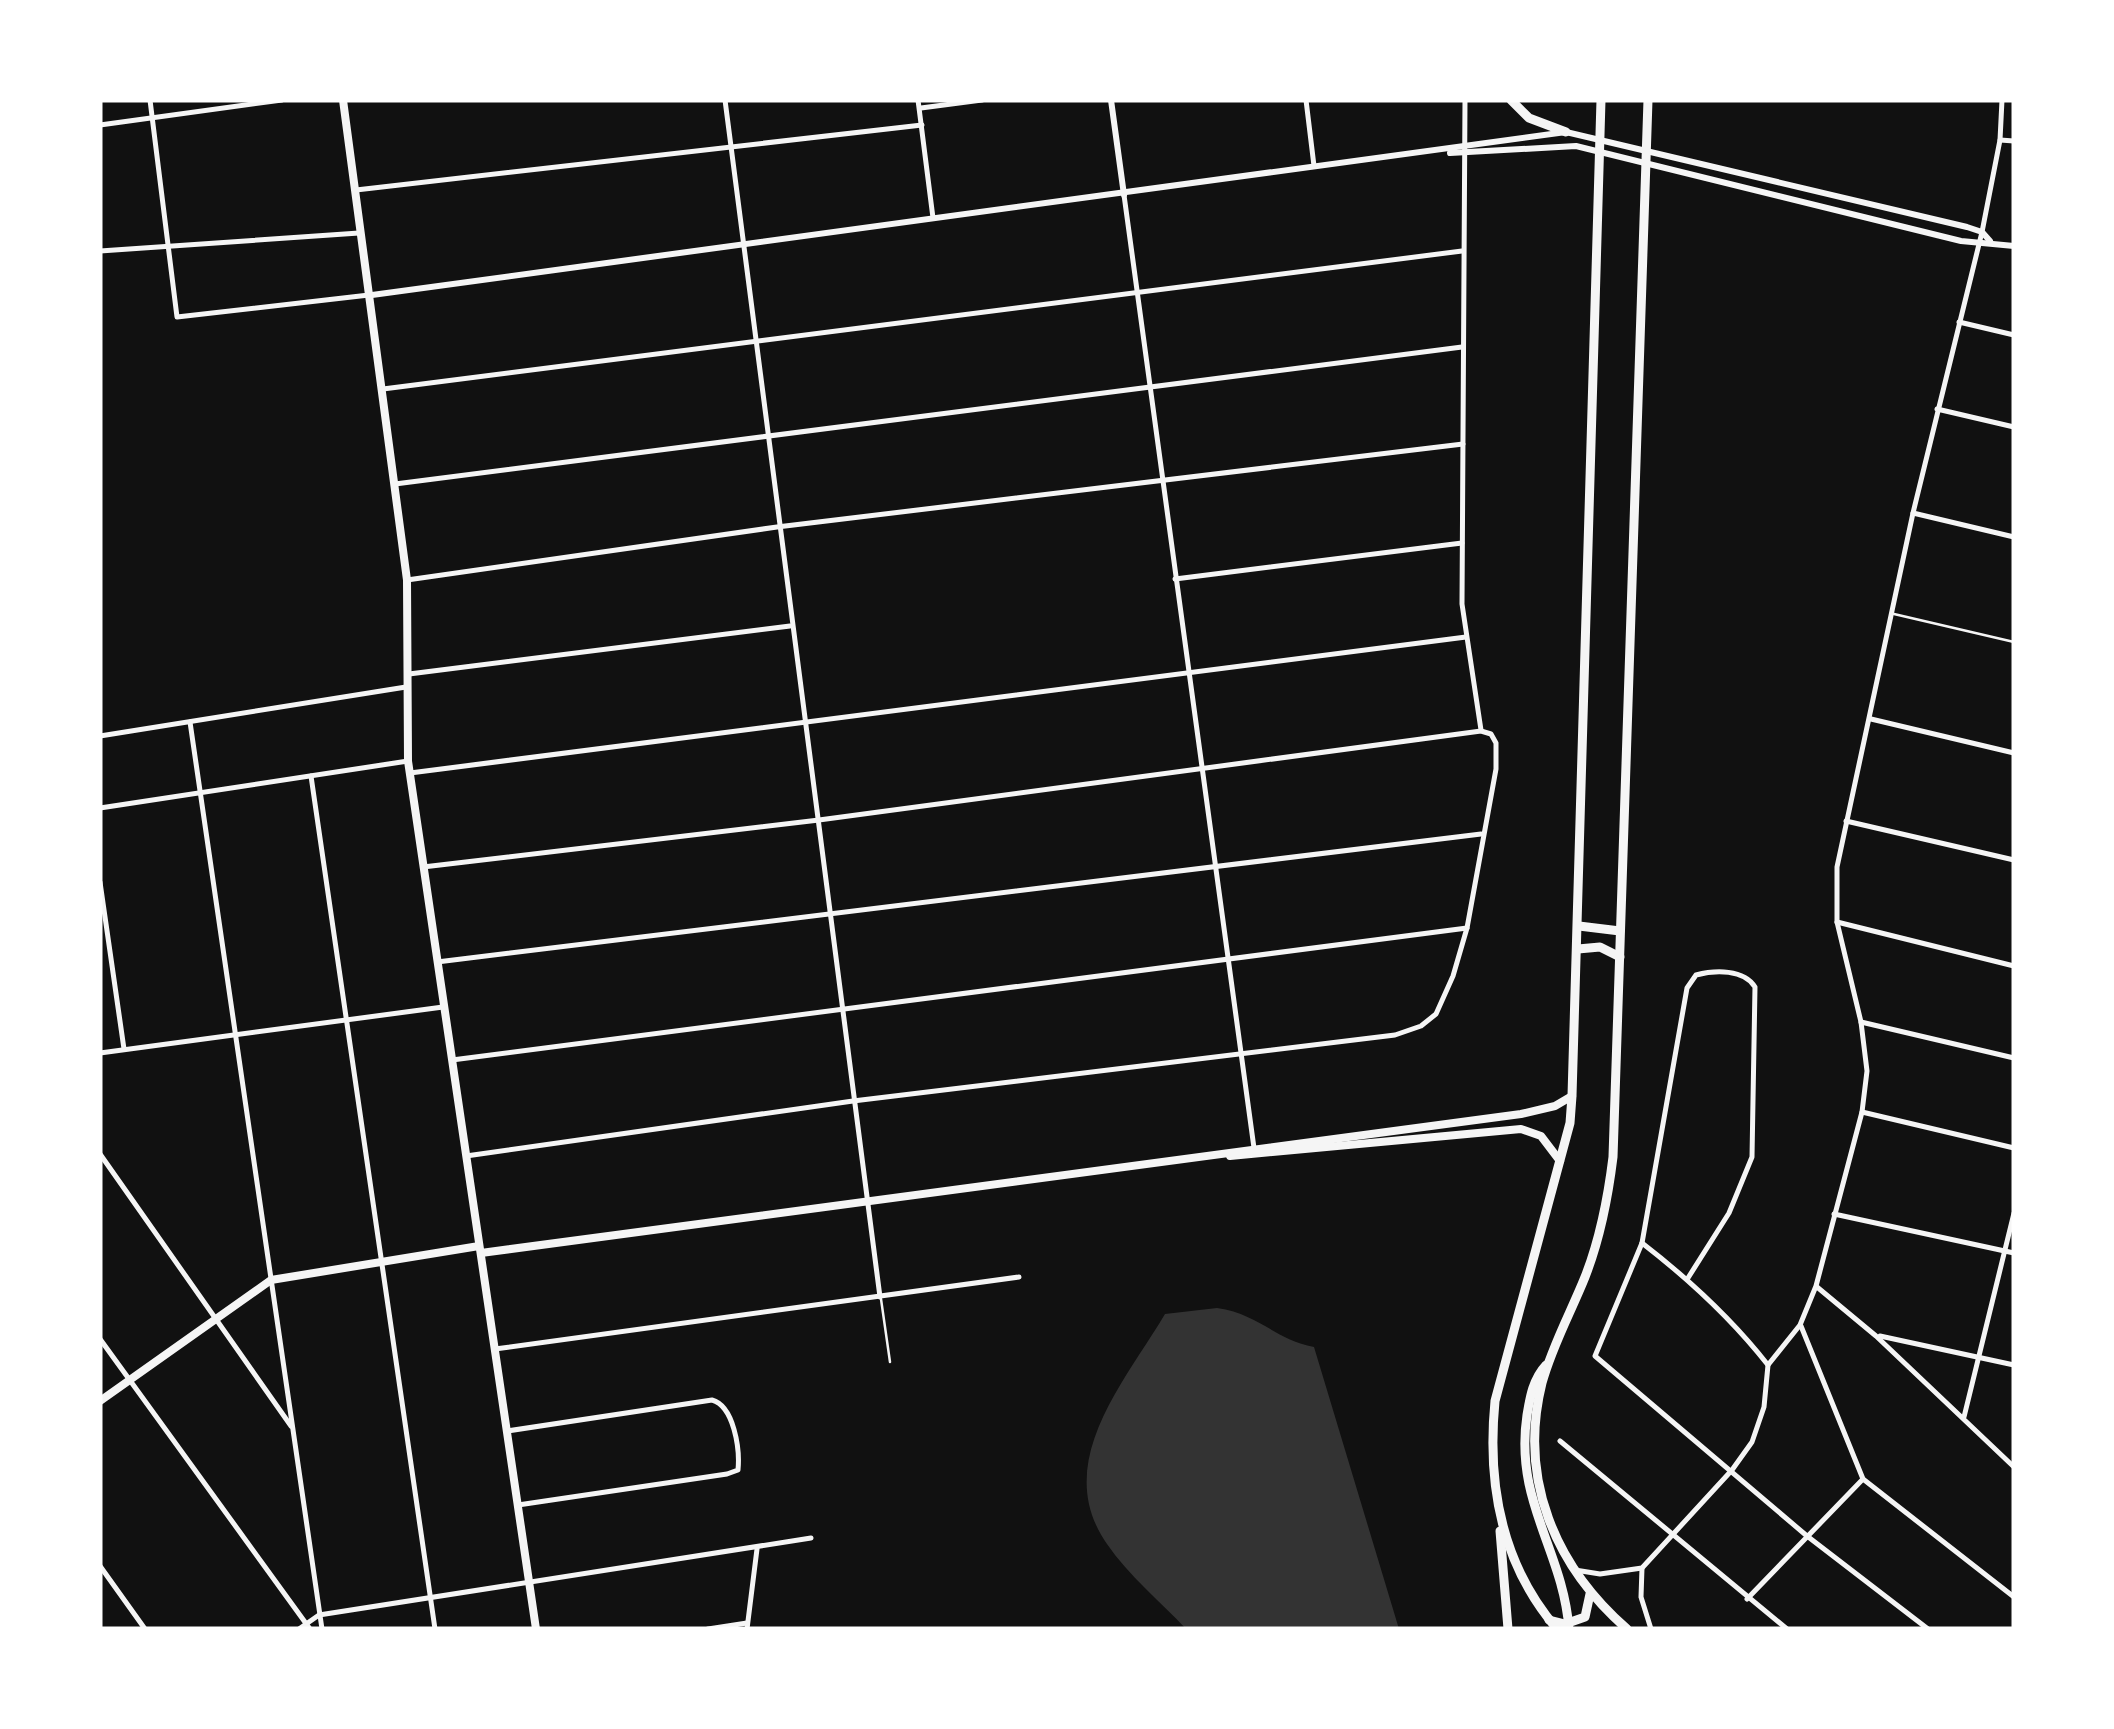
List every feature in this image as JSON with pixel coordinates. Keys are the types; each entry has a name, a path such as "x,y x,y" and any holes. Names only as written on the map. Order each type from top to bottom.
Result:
{"highway":[{"path":"1512,100 1529,118 1572,132"},
{"path":"1508,1629 1491,1446 1495,1401 1560,1161 1572,1096 1601,100"},
{"path":"1627,1629 1590,1594 1572,1569 1546,1517 1536,1469 1536,1412 1548,1363 1586,1274 1608,1192 1620,957 1648,100"},
{"path":"1579,926 1620,932"},
{"path":"1578,949 1600,947 1620,957"},
{"path":"1548,1363 1538,1373 1530,1398 1524,1469 1570,1629"},
{"path":"1500,1523 1553,1625 1585,1617 1590,1594"}],"main road":[{"path":"343,100 372,295 406,580 408,761 536,1629"},
{"path":"1255,1152 1521,1114 1555,1106 1572,1096"},
{"path":"100,1400 214,1316 271,1280 380,1259 480,1250 1218,1156 1521,1129 1541,1136 1560,1161"}],"street":[{"path":"150,100 177,317 372,295 1444,152 1576,146 1979,244 1990,240"},
{"path":"100,126 282,100"},
{"path":"725,100 880,1297"},
{"path":"933,221 919,104 982,100"},
{"path":"1111,100 1255,1152"},
{"path":"1306,100 1315,170"},
{"path":"466,1156 853,1101 1394,1035 1421,1026 1436,1014 1467,928 1481,834 1496,770 1496,743 1485,731 1466,637 1462,543 1465,100"},
{"path":"1572,1569 1600,1574 1642,1568 1732,1470 1757,1429 1768,1365 1800,1324 1816,1286 1862,1112 1867,1071 1861,1022 1834,898 1846,821 1871,719 1912,513 1982,232 2000,140 2002,100"},
{"path":"356,190 922,125"},
{"path":"1464,151 1572,132 1982,232 1990,240 2014,246"},
{"path":"2000,140 2014,141"},
{"path":"100,251 362,233"},
{"path":"383,389 1462,251"},
{"path":"1959,322 2014,334"},
{"path":"396,484 1462,346"},
{"path":"1937,409 2014,427"},
{"path":"406,580 778,528 1463,444"},
{"path":"1912,513 2014,537"},
{"path":"1176,579 1462,543"},
{"path":"406,675 791,626"},
{"path":"410,773 805,719 1466,637"},
{"path":"100,736 406,686"},
{"path":"1871,719 2014,753"},
{"path":"190,722 322,1629"},
{"path":"422,867 819,820 1485,731"},
{"path":"100,808 408,761"},
{"path":"311,776 436,1629"},
{"path":"1846,821 2014,860"},
{"path":"437,962 1481,834"},
{"path":"100,882 124,1049"},
{"path":"1837,922 2014,966"},
{"path":"452,1060 1467,928"},
{"path":"1688,1278 1729,1213 1752,1158 1755,988 1746,976 1738,974 1696,975 1684,996 1658,1170 1642,1243 1595,1356 1807,1536 1928,1629"},
{"path":"100,1053 443,1007"},
{"path":"1861,1022 2014,1058"},
{"path":"1862,1112 2014,1148"},
{"path":"100,1154 293,1428"},
{"path":"1964,1417 2014,1213"},
{"path":"1834,1214 2014,1253"},
{"path":"1642,1243 1688,1278 1737,1326 1768,1365"},
{"path":"496,1349 1020,1277"},
{"path":"1816,1286 1876,1336 2014,1467"},
{"path":"1800,1324 1863,1479 2014,1597"},
{"path":"1876,1336 2014,1365"},
{"path":"100,1339 308,1626"},
{"path":"507,1431 718,1400 728,1412 738,1456 738,1470 726,1474 518,1505"},
{"path":"1560,1441 1746,1599 1787,1629"},
{"path":"1746,1599 1863,1479"},
{"path":"299,1629 319,1614 811,1538"},
{"path":"708,1629 747,1626 757,1549"},
{"path":"100,1566 146,1629"},
{"path":"1642,1568 1642,1597 1651,1629"}],"lane":[{"path":"1892,614 2014,642"},
{"path":"880,1297 890,1362"}],"shaded area":[{"path":"1217,1308 1314,1347 1399,1629 1186,1629 1107,1544 1092,1514 1087,1484 1090,1454 1100,1425 1165,1314"}]}
